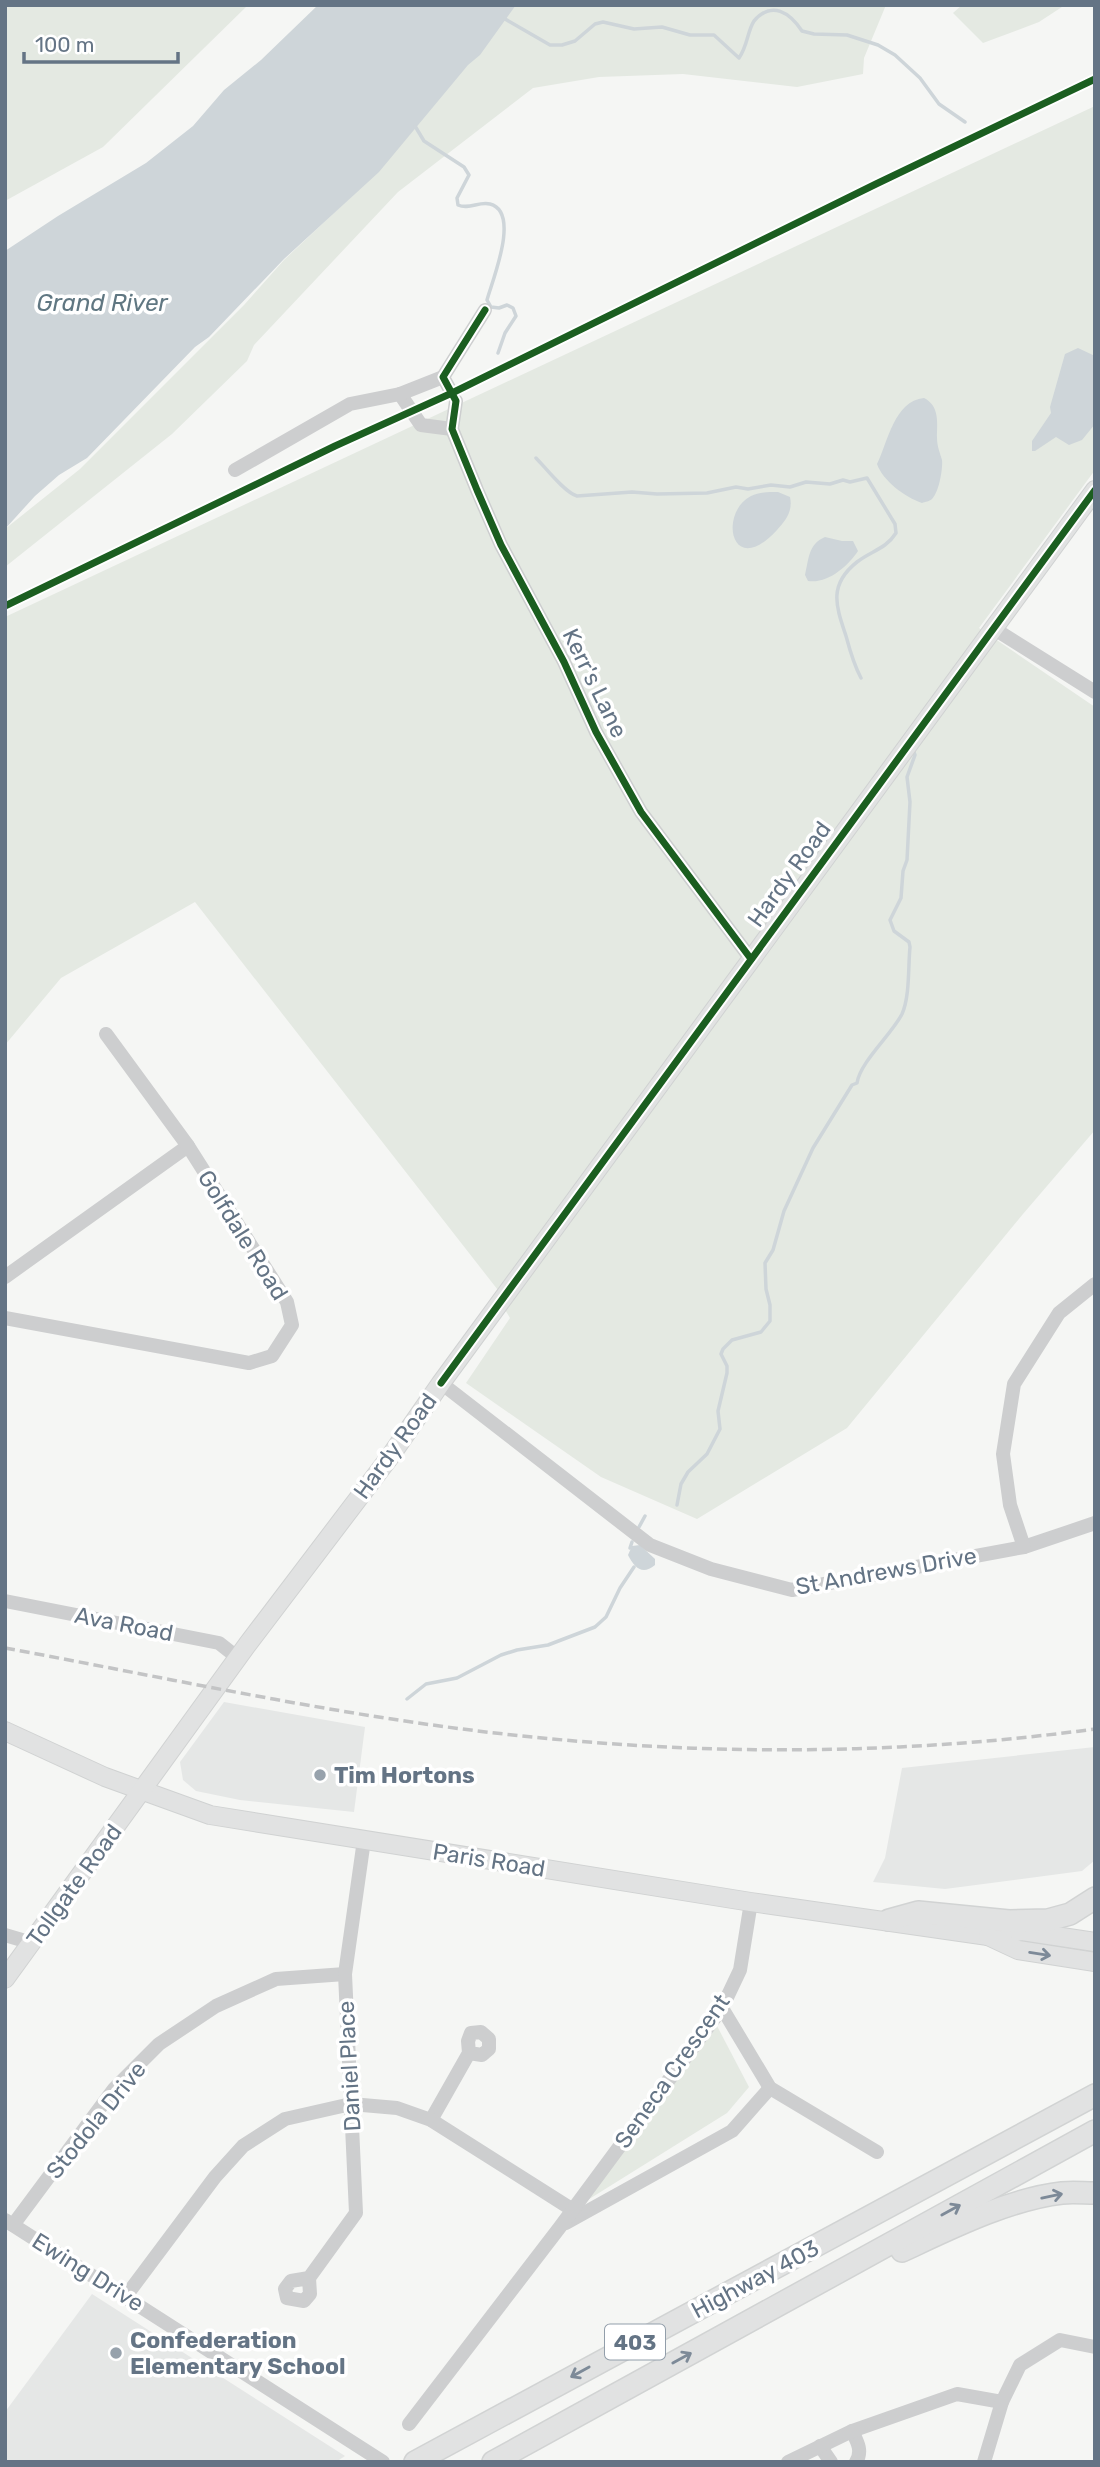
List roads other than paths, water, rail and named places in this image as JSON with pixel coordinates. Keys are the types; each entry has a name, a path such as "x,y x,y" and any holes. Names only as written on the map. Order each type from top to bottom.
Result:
{"highway":[{"path":"889,1920 918,1912 1009,1922 1048,1920 1070,1914 1095,1898"},
{"name":"Highway 403","path":"415,2462 1095,2095"},
{"name":"Highway 403","path":"493,2462 1095,2131"},
{"path":"806,2289 839,2280 960,2225 1010,2206 1061,2193 1095,2193"}],"main road":[{"name":"Hardy Road","path":"142,1791 238,1658 389,1458 441,1382 1095,490"},
{"name":"Paris Road","path":"5,1731 105,1777 210,1815 751,1902 988,1936 1017,1950 1095,1962"},
{"name":"Tollgate Road","path":"5,1979 142,1791"},
{"name":"Paris Road","path":"988,1936 1022,1931 1095,1942"}],"street":[{"path":"400,394 421,425 452,429 449,389 485,310"},
{"path":"235,470 350,404 400,394 449,389"},
{"name":"Kerr's Lane","path":"452,429 501,545 564,662 596,732 641,812 751,959"},
{"path":"993,628 1095,692"},
{"name":"Golfdale Road","path":"5,1318 249,1363 272,1356 292,1325 287,1302 188,1146 106,1034"},
{"path":"5,1278 188,1146"},
{"path":"1024,1547 1010,1505 1003,1454 1014,1384 1059,1313 1095,1284"},
{"name":"St Andrews Drive","path":"441,1382 650,1545 710,1569 792,1590 1024,1547 1095,1523"},
{"name":"Ava Road","path":"5,1601 219,1643 238,1658"},
{"name":"Daniel Place","path":"309,2278 356,2213 345,1974 364,1840"},
{"name":"Seneca Crescent","path":"410,2424 722,2008 740,1970 751,1902"},
{"path":"5,1935 32,1943"},
{"name":"Stodola Drive","path":"9,2222 114,2089 159,2044 216,2006 276,1979 345,1974"},
{"path":"722,2008 770,2088 877,2152"},
{"path":"431,2120 469,2053"},
{"name":"Seneca Crescent","path":"560,2227 732,2131 770,2088"},
{"path":"126,2296 215,2177 243,2146 285,2119 351,2104 397,2108 431,2120 573,2210"},
{"name":"Ewing Drive","path":"9,2222 383,2462"},
{"path":"984,2462 1002,2402 1020,2365 1060,2340 1095,2347"},
{"path":"788,2462 852,2431 957,2394 1002,2402"},
{"path":"852,2431 860,2452 856,2462"},
{"path":"820,2446 831,2462"}],"water":[{"name":"Grand River","path":"318,5 516,5 480,55 468,65 379,172 284,259 87,458 59,475 35,496 5,529 5,251 146,163 193,126 224,90 261,60"},
{"path":"1078,348 1095,356 1095,424 1082,440 1069,445 1056,437 1032,451 1032,441 1051,413 1050,407 1065,354"},
{"path":"924,398 935,410 942,464 937,491 931,500 922,503 895,488 877,464 899,414 906,406"},
{"path":"778,492 790,497 791,502 790,511 783,523 761,544 749,548 740,546 734,538 733,527 741,504 754,495"},
{"path":"825,537 853,541 858,551 837,573 823,580 808,581 805,575 810,553 815,544"},
{"path":"640,1545 655,1559 655,1565 646,1570 639,1569 628,1555 632,1546"}],"waterway":[{"path":"505,19 550,45 575,41 595,24 603,22 634,29 662,27 690,35 714,35 739,58 754,21 767,11 780,11 792,19 802,31 847,35 878,45 895,55 920,78 939,104 965,122"},
{"path":"415,126 424,141 464,167 469,175 457,198 458,205 466,207 490,204 499,210 503,220 502,248 487,300 491,307 507,305 513,308 516,316 505,333 498,353"},
{"path":"536,458 561,485 577,496 632,492 707,493 736,487 790,487 806,482 830,484 867,478 895,524 896,533 888,543 857,562 838,588 839,615 861,678"},
{"path":"677,1505 681,1484 688,1472 707,1454 720,1429 718,1411 727,1373 727,1366 721,1354 723,1349 732,1340 761,1332 770,1321 765,1263 773,1250 784,1211 813,1148 905,1007 910,947 909,942 894,931 890,920 901,898 903,871 907,860 910,802 907,777 915,755 913,750"},
{"path":"639,1527 645,1516"},
{"path":"630,1548 632,1542"},
{"path":"407,1699 426,1684 457,1678 501,1655 548,1645 595,1627 606,1617 634,1567"}],"railway":[{"path":"5,1648 372,1716 570,1741 795,1750 945,1744 1095,1729"}],"place":[{"name":"Tim Hortons","path":"320,1775"},
{"name":"Confederation Elementary School","path":"116,2353"}]}
